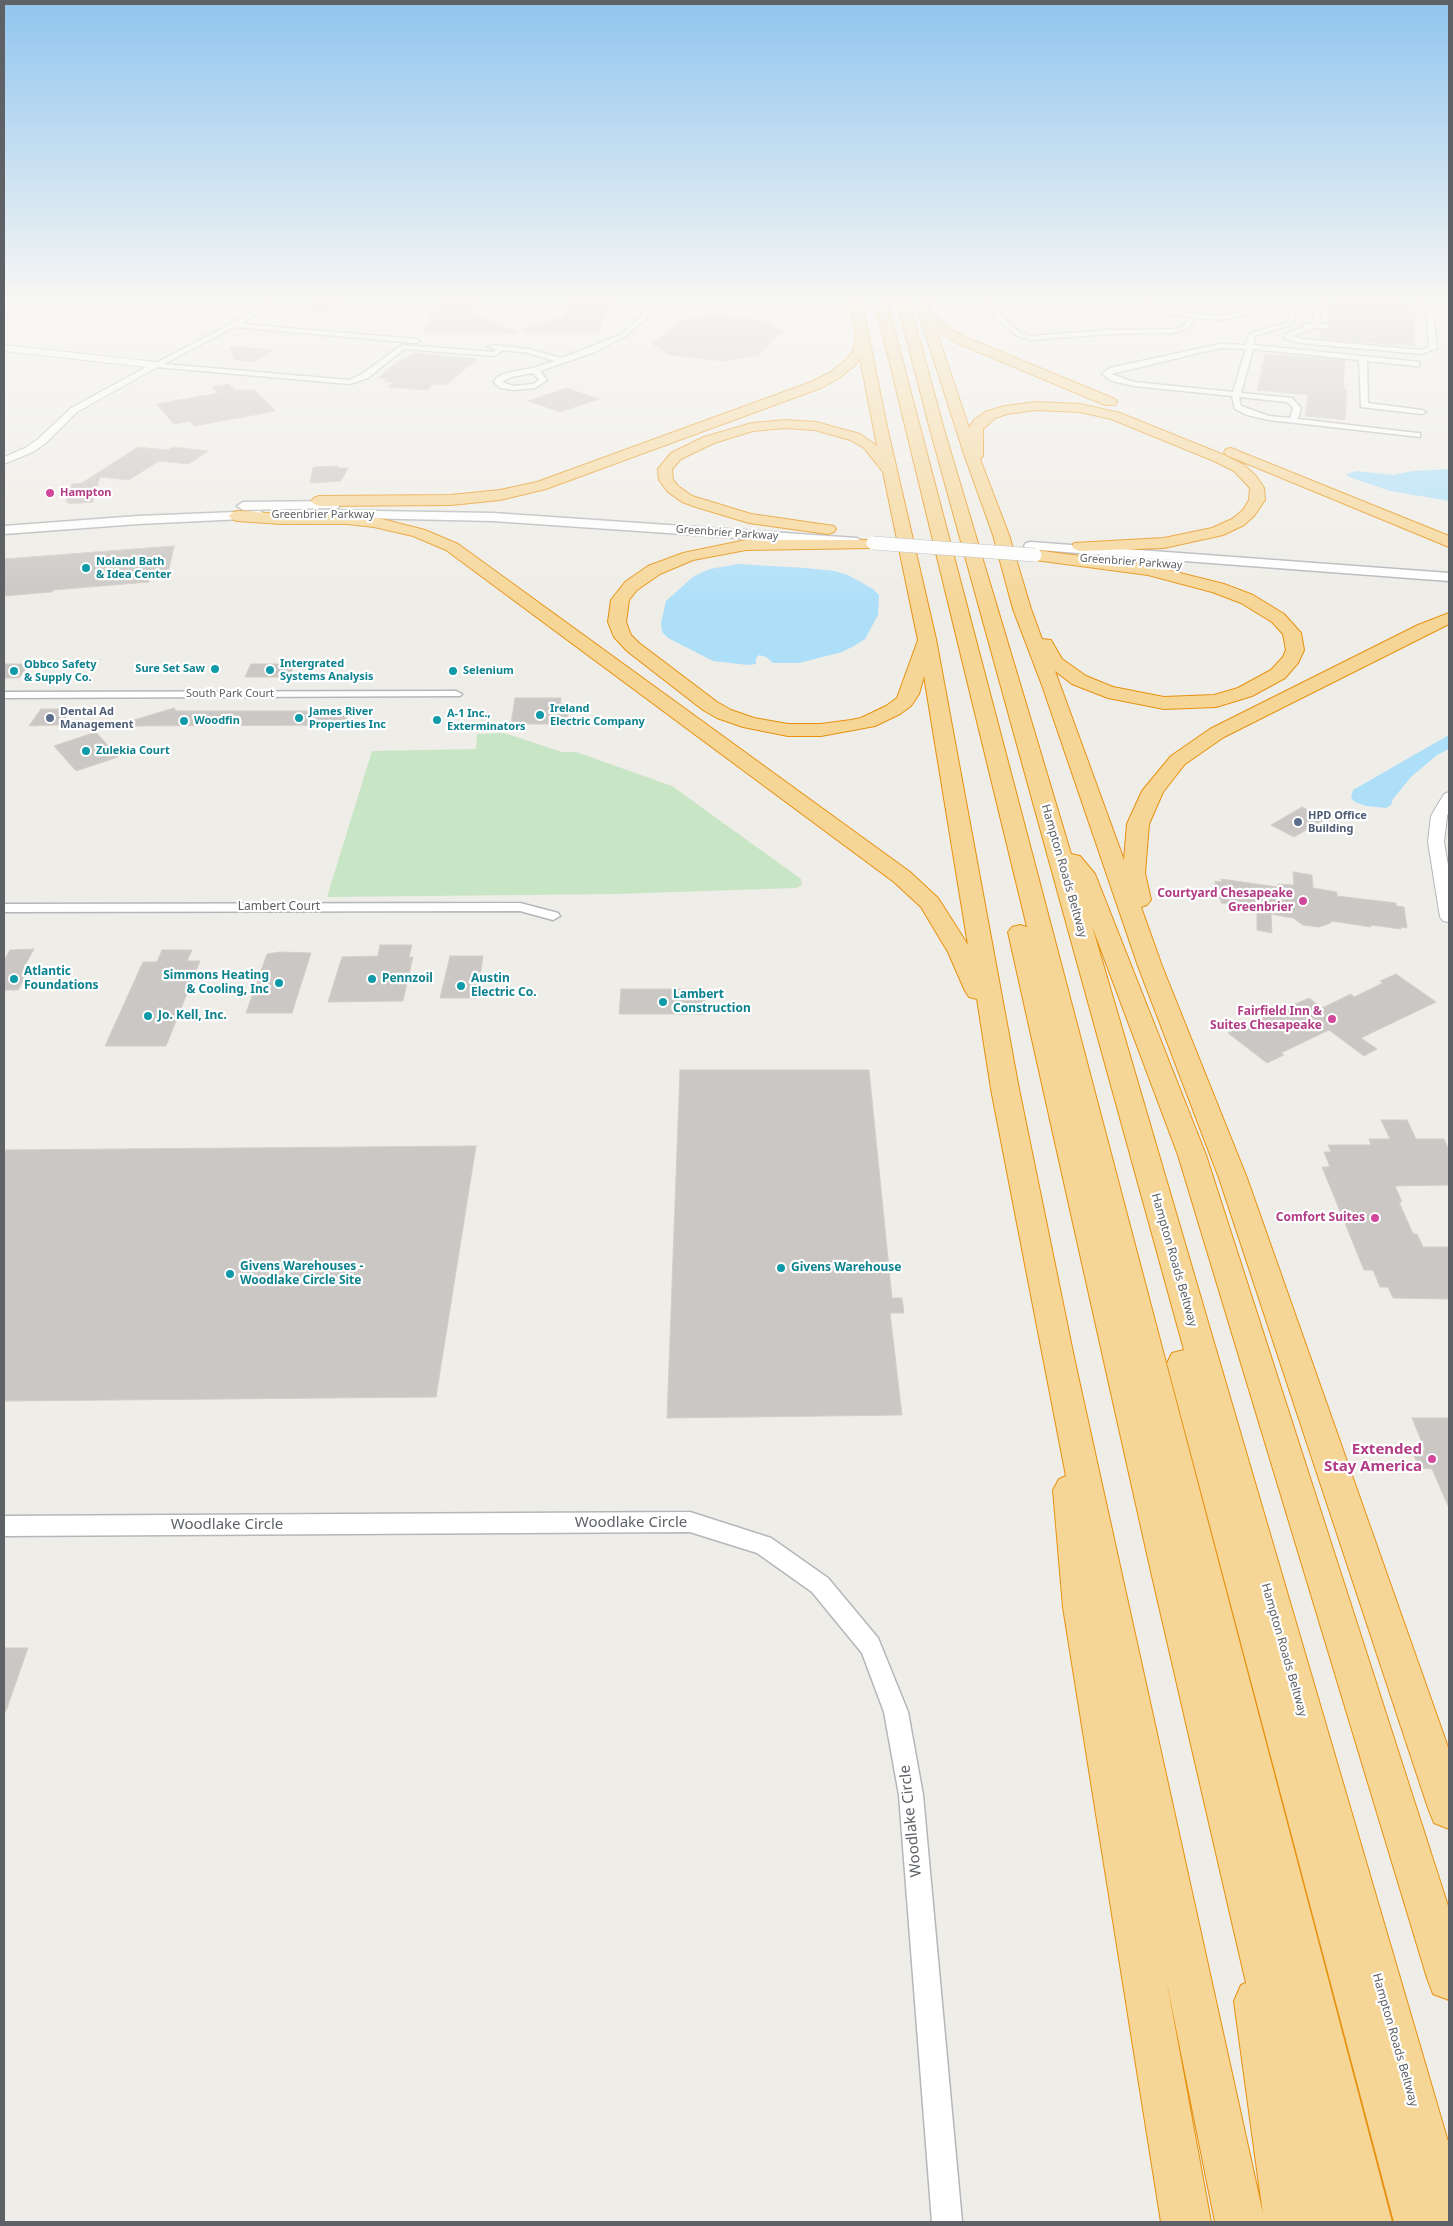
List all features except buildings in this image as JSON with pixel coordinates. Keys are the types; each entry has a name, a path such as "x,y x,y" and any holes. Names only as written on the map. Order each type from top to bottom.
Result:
{"highway":[{"path":"241,511 295,501 451,500 500,495 541,486 770,402"},
{"path":"876,402 927,639 1005,1089 1059,1362 1240,2222"},
{"path":"895,402 934,559 1167,1563 1326,2222"},
{"path":"906,402 1367,2222"},
{"path":"918,402 987,652 1035,815 1234,1549 1420,2222"},
{"name":"Hampton Roads Beltway","path":"932,402 938,433 1057,844 1447,2222"},
{"path":"951,402 1001,535 1015,591 1052,688 1150,966 1233,1178 1449,1808"},
{"path":"1109,402 1449,542"},
{"path":"977,470 974,434 978,423 986,417 1016,408 1066,406 1115,416 1219,458 1247,475 1258,492 1256,504 1244,518 1231,526 1206,535 1143,546 1033,551"},
{"path":"872,539 767,521 718,510 687,499 672,489 666,480 666,469 676,456 709,440 752,427 785,424 816,426 855,437 869,445 890,472"},
{"path":"241,511 282,519 360,520 408,530 441,542 517,594 876,857 902,877 930,904 960,952 982,1000 1005,1089"},
{"path":"872,539 746,545 689,556 654,570 631,586 620,600 617,622 627,642 710,706 724,714 750,723 788,730 821,730 851,726 868,722 893,710 904,702 909,694 927,639"},
{"path":"1015,591 1033,616 1048,653 1058,666 1088,685 1132,698 1175,703 1216,701 1236,696 1278,674 1295,650 1292,633 1278,618 1247,599 1218,588 1148,570 1033,551"},
{"path":"1150,966 1134,873 1135,842 1138,824 1153,791 1164,776 1178,760 1217,733 1449,618"},
{"path":"1057,844 1084,874 1192,1155 1449,1978"},
{"path":"1059,1362 1082,1607 1186,2222"},
{"path":"1231,1827 1289,2222"}],"main road":[{"name":"Greenbrier Parkway","path":"4,520 142,510 493,517 872,539 1449,577"},
{"name":"Greenbrier Parkway","path":"4,530 241,511"},
{"name":"Greenbrier Parkway","path":"1033,551 1449,589"}],"street":[{"path":"4,461 29,450 42,441 74,410 86,402"},
{"path":"1236,402 1238,407 1250,413 1293,421 1417,435"},
{"path":"1291,402 1297,408 1293,421"},
{"path":"1364,402 1364,405 1422,412"},
{"name":"South Park Court","path":"4,694 456,694"},
{"path":"1449,797 1438,816 1436,835 1438,861 1449,917"},
{"name":"Lambert Court","path":"4,908 520,907 553,916"},
{"name":"Woodlake Circle","path":"4,1526 690,1522 763,1545 820,1585 870,1646 896,1712 911,1795 947,2222"}],"green space":[{"path":"504,733 562,752 576,752 672,786 801,879 802,885 796,888 616,894 327,897 372,751 476,749 477,734"}],"water":[{"path":"1449,469 1449,501 1390,491 1349,477 1346,474 1357,471 1393,475 1412,471"},
{"path":"738,564 806,568 835,571 848,575 873,589 879,595 878,615 865,639 854,646 842,652 799,663 773,663 766,657 759,655 756,658 756,664 748,665 713,661 668,638 662,632 661,623 666,601 694,576 710,569"},
{"path":"1449,735 1449,749 1437,755 1411,777 1393,799 1391,805 1386,808 1366,806 1355,802 1351,798 1353,790"}],"place":[{"name":"Hampton","path":"50,493"},
{"name":"Noland Bath & Idea Center","path":"86,568"},
{"name":"Sure Set Saw","path":"215,669"},
{"name":"Intergrated Systems Analysis","path":"270,670"},
{"name":"Obbco Safety & Supply Co.","path":"14,671"},
{"name":"Selenium","path":"453,671"},
{"name":"Ireland Electric Company","path":"540,715"},
{"name":"Dental Ad Management","path":"50,718"},
{"name":"James River Properties Inc","path":"299,718"},
{"name":"A-1 Inc., Exterminators","path":"437,720"},
{"name":"Woodfin","path":"184,721"},
{"name":"Zulekia Court","path":"86,751"},
{"name":"HPD Office Building","path":"1298,822"},
{"name":"Courtyard Chesapeake Greenbrier","path":"1303,901"},
{"name":"Atlantic Foundations","path":"14,979"},
{"name":"Pennzoil","path":"372,979"},
{"name":"Simmons Heating & Cooling, Inc","path":"279,983"},
{"name":"Austin Electric Co.","path":"461,986"},
{"name":"Lambert Construction","path":"663,1002"},
{"name":"Jo. Kell, Inc.","path":"148,1016"},
{"name":"Fairfield Inn & Suites Chesapeake","path":"1332,1019"},
{"name":"Comfort Suites","path":"1375,1218"},
{"name":"Givens Warehouse","path":"781,1268"},
{"name":"Givens Warehouses - Woodlake Circle Site","path":"230,1274"},
{"name":"Extended Stay America","path":"1432,1459"}]}
